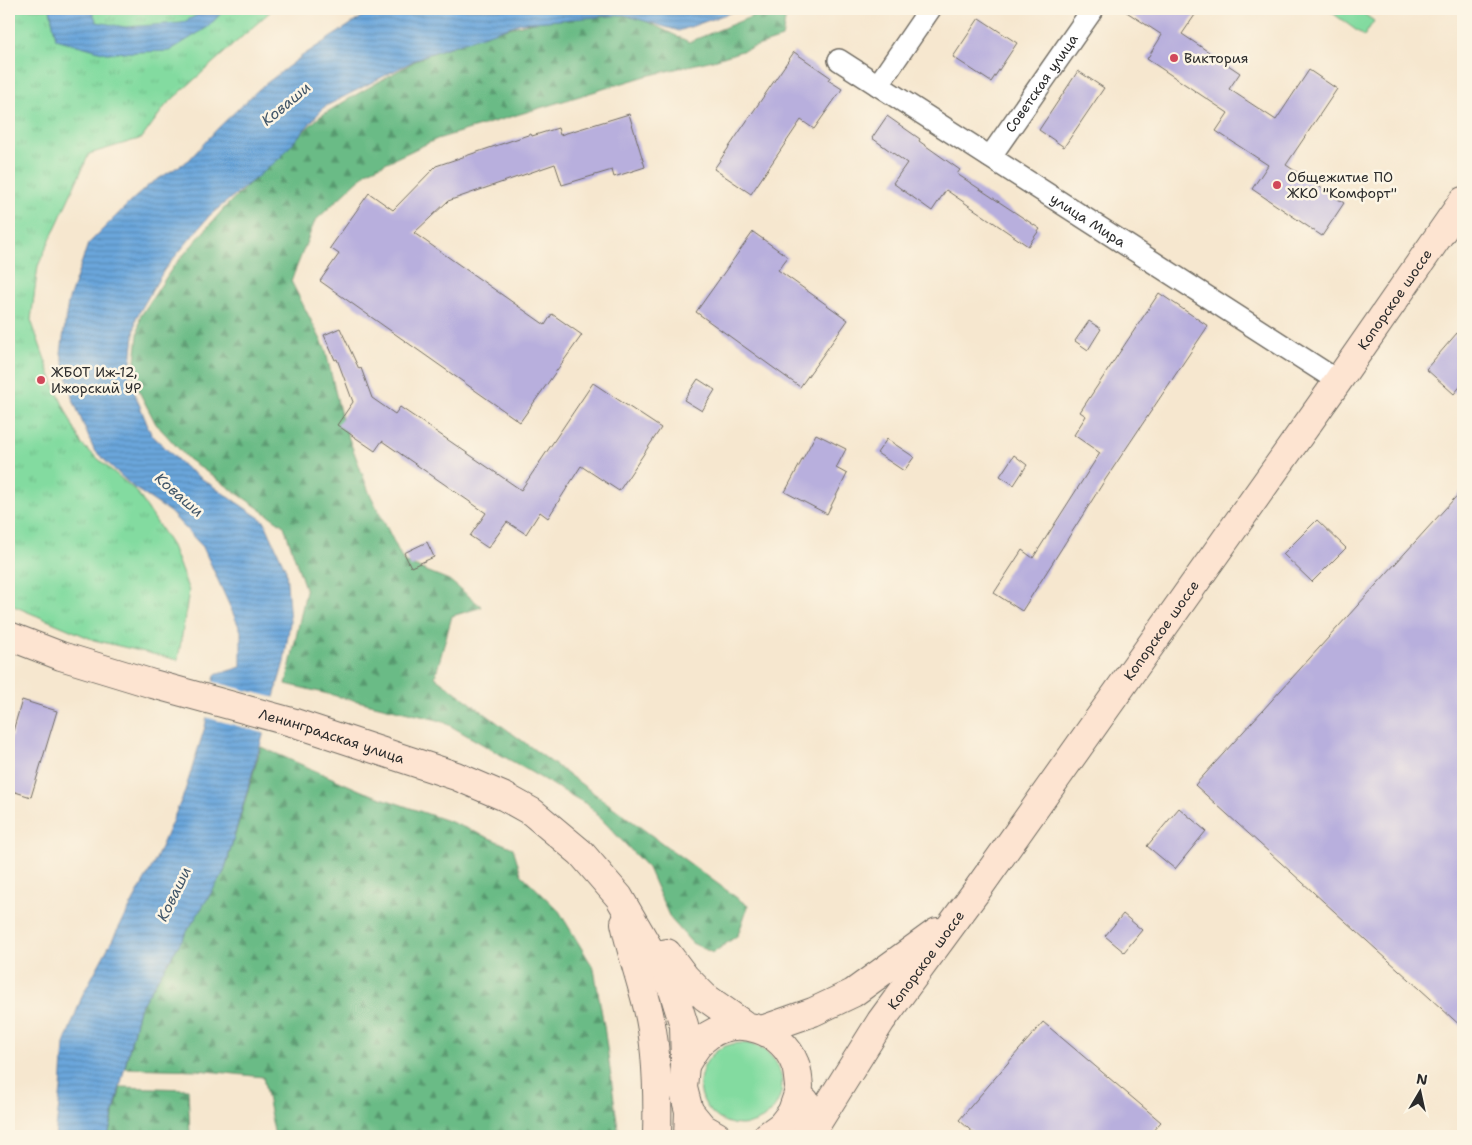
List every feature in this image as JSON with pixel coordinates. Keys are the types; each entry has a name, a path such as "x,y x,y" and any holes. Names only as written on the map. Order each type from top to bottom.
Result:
{"main road":[{"name":"Копорское шоссе","path":"856,1059 881,1021 958,916 1338,381 1463,201"},
{"name":"Ленинградская улица","path":"9,636 60,656 295,723 456,776 505,796 532,812 581,853 620,897"},
{"path":"620,897 646,924 685,977 705,997 754,1028 783,1043 796,1064 799,1089 792,1112"},
{"path":"620,897 673,990 684,1025 685,1065 683,1088 688,1124 703,1128 717,1136"},
{"path":"620,897 630,949 648,1011 655,1061 658,1106 657,1136"},
{"path":"685,1065 694,1048 709,1035 726,1027 754,1028 813,1012 853,993 958,916"},
{"path":"767,1136 781,1126 792,1112 856,1059"},
{"path":"805,1136 816,1125 856,1059"}],"street":[{"path":"878,85 930,9"},
{"name":"Советская улица","path":"990,157 1093,9"},
{"name":"улица Мира","path":"839,60 1338,381"}],"green space":[{"path":"9,9 273,9 166,105 142,138 89,154 38,266 31,320 55,388 82,445 137,492 172,546 189,591 178,660 94,640 9,604"},
{"path":"770,9 787,9 782,38 717,59 646,76 437,139 368,171 315,221 291,281 325,348 342,420 369,492 404,562 449,580 482,607 452,616 435,677 748,906 738,935 713,953 692,943 670,918 648,868 588,805 442,721 286,684 306,591 284,526 188,459 156,424 133,380 140,317 173,267 226,206 319,117 352,97 424,56 487,33 552,18 623,10 689,42"},
{"path":"1327,9 1357,9 1374,21 1364,36"},
{"path":"261,747 364,792 451,822 513,848 521,874 559,911 594,969 619,1136 275,1136 263,1077 198,1070 125,1068 139,1009 224,872"},
{"path":"733,1043 749,1043 764,1050 775,1061 782,1076 779,1100 770,1113 749,1125 733,1125 718,1118 707,1107 700,1092 700,1076 707,1061 718,1050"},
{"path":"121,1087 188,1089 190,1136 108,1136"}],"water":[{"path":"50,9 91,9 97,22 125,27 182,23 209,9 225,9 208,27 169,51 106,53 56,39"},
{"name":"Коваши","path":"381,9 740,9 679,31 624,15 521,23 423,56 324,107 279,159 209,216 164,270 136,318 129,379 151,434 186,468 264,521 286,570 290,622 284,662 224,872 139,1009 108,1136 55,1136 64,1044 83,994 155,861 184,794 205,727 215,675 241,667 241,631 203,547 170,512 133,487 94,450 74,402 61,353 68,302 88,244 130,202 150,184 189,160 218,128 259,89 302,56 365,15"}],"pier":[{"path":"211,681 276,698 267,734 205,717"}],"building":[{"path":"1122,9 1199,9 1182,34 1240,73 1229,89 1276,120 1309,70 1337,89 1286,165 1344,203 1322,236 1252,189 1268,165 1216,131 1228,113 1147,59 1162,35"},
{"path":"979,18 1017,43 991,82 953,57"},
{"path":"794,52 830,77 828,80 842,89 814,129 801,120 751,194 714,169"},
{"path":"1078,71 1104,88 1064,147 1039,130"},
{"path":"629,114 645,167 614,177 612,170 562,185 555,164 448,201 414,233 545,325 552,314 582,335 520,422 320,281 339,254 330,248 369,193 393,210 436,166 531,134 532,136 558,128 560,135"},
{"path":"887,116 960,170 957,174 1040,229 1028,246 946,190 932,211 893,183 907,163 872,138"},
{"path":"753,232 788,257 778,270 848,320 800,387 696,312"},
{"path":"1159,293 1208,326 1103,483 1022,611 994,593 1022,550 1033,558 1100,453 1074,435 1086,416 1080,412"},
{"path":"1089,321 1101,329 1088,350 1075,341"},
{"path":"1463,326 1463,383 1454,394 1426,369"},
{"path":"340,328 359,369 361,368 372,398 395,414 400,407 521,490 593,383 661,428 619,491 581,466 548,518 540,512 526,534 507,522 488,548 470,536 486,513 382,441 375,451 337,425 353,402 337,359 335,360 324,335"},
{"path":"698,379 715,390 702,411 684,400"},
{"path":"816,434 846,449 836,468 847,474 827,514 785,492"},
{"path":"887,439 914,457 904,471 877,453"},
{"path":"1014,455 1027,465 1014,485 1000,476"},
{"path":"1463,489 1463,1028 1195,785"},
{"path":"1317,520 1346,548 1312,582 1283,554"},
{"path":"427,542 434,557 411,567 404,553"},
{"path":"22,700 57,711 31,797 9,790 9,745"},
{"path":"1179,808 1206,831 1175,869 1147,846"},
{"path":"1123,914 1142,930 1124,952 1105,936"},
{"path":"1043,1022 1161,1122 1148,1136 977,1136 959,1120"}],"place":[{"name":"Виктория","path":"1174,58"},
{"name":"Общежитие ПО ЖКО \"Комфорт\"","path":"1277,185"},
{"name":"ЖБОТ Иж-12, Ижорский УР","path":"41,380"}]}
